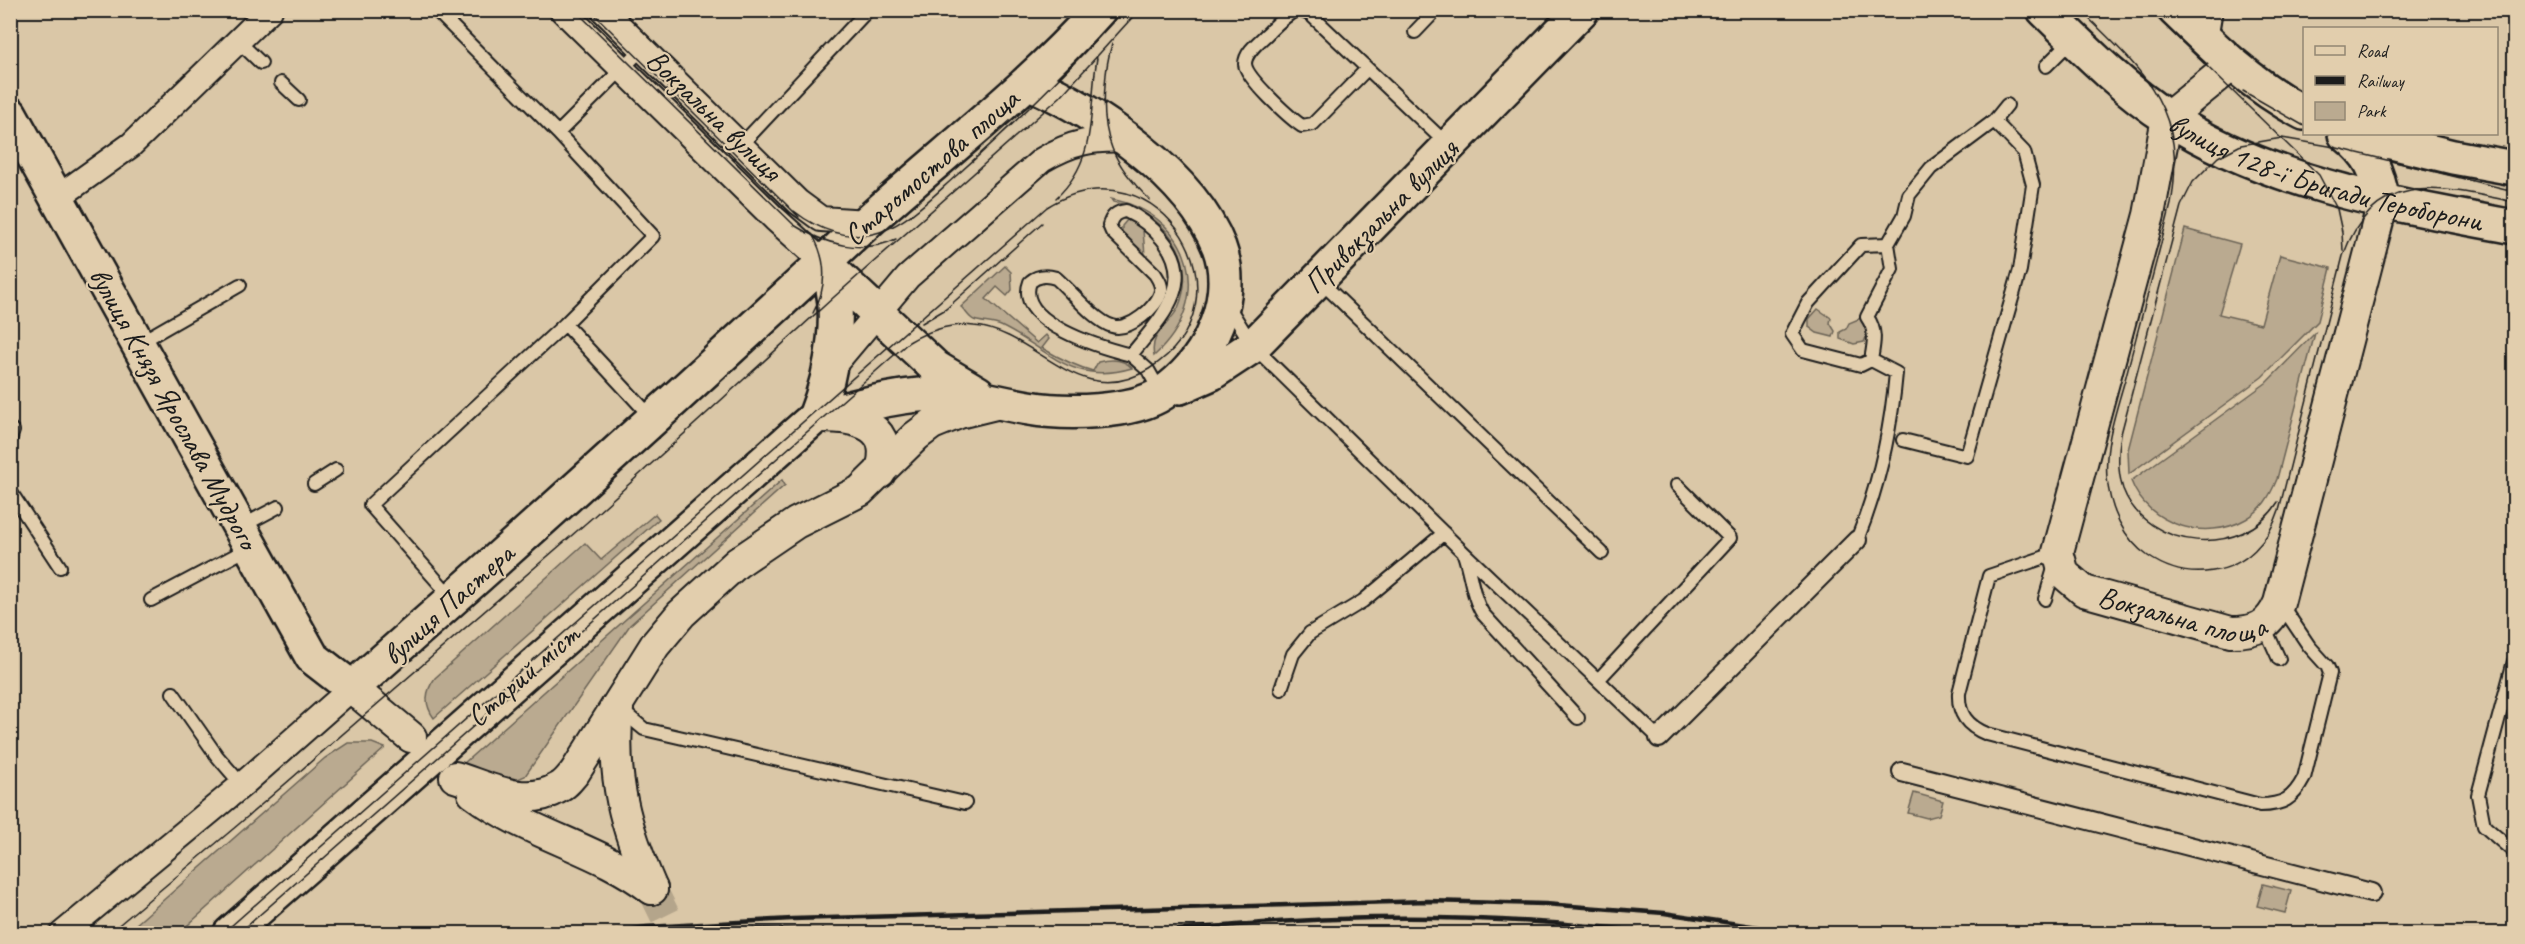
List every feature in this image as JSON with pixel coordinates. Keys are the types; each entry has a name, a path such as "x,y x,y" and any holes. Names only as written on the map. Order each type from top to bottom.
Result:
{"main road":[{"name":"Привокзальна вулиця","path":"1161,394 1212,373 1253,346 1582,10"},
{"path":"2044,10 2121,82 2167,118"},
{"path":"2175,10 2221,55"},
{"path":"1028,82 1088,18"},
{"name":"вулиця 128-ї Бригади Тероборони","path":"2221,55 2283,102 2303,112"},
{"name":"Старомостова площа","path":"816,417 900,396 940,394 974,396 1031,409 1089,411 1123,406 1161,394 1183,375 1204,351 1219,320 1224,299 1224,276 1220,252 1211,228 1186,194 1129,140 1105,122 1073,103 1028,82 867,222 824,263"},
{"name":"вулиця Князя Ярослава Мудрого","path":"10,114 312,657 352,688"},
{"name":"вулиця 128-ї Бригади Тероборони","path":"2167,118 2198,135 2268,166 2383,202 2514,227"},
{"path":"2346,135 2368,156 2374,167 2383,202"},
{"name":"вулиця 128-ї Бригади Тероборони","path":"2362,135 2453,157 2514,168"},
{"name":"Старомостова площа","path":"824,263 936,368 968,388 1002,403"},
{"name":"Старомостова площа","path":"816,417 830,371 834,338 834,297 830,274 824,263"},
{"name":"вулиця Пастера","path":"352,688 824,263"},
{"name":"Старий міст","path":"230,933 816,417"}],"street":[{"path":"57,198 131,145 270,10"},
{"name":"Вокзальна вулиця","path":"562,10 824,263"},
{"name":"Вокзальна вулиця","path":"603,10 798,202 821,219 867,222"},
{"name":"вулиця 128-ї Бригади Тероборони","path":"2167,118 2221,55"},
{"path":"2058,552 2149,216 2167,118"},
{"path":"830,371 908,277 1042,160 1064,147 1089,140 1129,140"},
{"name":"Вокзальна площа","path":"2058,552 2064,574 2073,584 2096,596 2231,632 2248,632 2272,614 2383,202"},
{"path":"618,707 615,755 622,808 633,846 652,889 618,867 524,825 474,795 455,777 510,795 529,797 546,794 560,788 575,772 655,645 681,614 724,575 768,540 854,494 932,424 959,413 1002,403"},
{"path":"816,417 857,419 878,434 885,453 880,473"},
{"path":"1659,738 1857,540"},
{"path":"352,688 411,737"},
{"name":"вулиця Пастера","path":"62,933 242,785 352,688"},
{"path":"1902,772 2371,893"}],"lane":[{"path":"436,10 558,133 653,236 565,324 370,505 453,599"},
{"path":"740,146 868,10"},
{"path":"1367,69 1313,124 1302,126 1292,120 1249,75 1245,64 1249,52 1287,15 1298,10 1311,15 1449,147"},
{"path":"1415,32 1436,10"},
{"path":"2216,10 2221,55"},
{"path":"2046,66 2073,38"},
{"path":"238,41 261,63"},
{"path":"558,133 642,49"},
{"path":"281,83 299,99"},
{"path":"1871,360 1875,336 1873,325 1867,316 1892,269 1888,244 1904,216 1909,195 1931,168 1994,120 2007,105"},
{"path":"1903,440 1967,456 1974,435 2020,270 2033,185 2024,152 1994,120"},
{"path":"1131,355 1171,302 1178,272 1171,252 1154,230 1141,219 1126,211 1119,212 1112,218 1109,225 1112,232 1155,274 1160,282 1161,292 1132,325 1114,327 1104,323 1056,278 1049,275 1040,276 1030,282 1027,295 1029,302 1047,319 1070,335 1131,355 1148,370 1161,394"},
{"path":"1871,360 1861,365 1803,350 1792,334 1808,303 1861,245 1888,244"},
{"path":"1318,280 1602,553"},
{"path":"138,344 240,285"},
{"path":"1224,299 1253,346 1464,553 1659,738"},
{"path":"565,324 653,419"},
{"path":"1857,540 1873,502 1894,396 1896,373 1871,360"},
{"path":"10,428 13,431 10,440"},
{"path":"314,484 336,470"},
{"path":"1599,679 1730,538 1677,485"},
{"path":"10,491 60,567"},
{"path":"151,600 246,537 278,507"},
{"path":"1281,689 1293,654 1310,633 1363,601 1444,533"},
{"path":"2058,552 1989,576 1959,693 1958,705 1964,719 1974,729 2260,806 2276,805 2288,799 2304,778 2330,674 2327,666 2309,646 2272,614"},
{"path":"2045,599 2058,552"},
{"path":"1464,553 1472,577 1475,602 1483,614 1578,718"},
{"path":"2272,614 2279,659"},
{"path":"2514,661 2478,795 2484,826 2514,852"},
{"path":"173,693 217,756 242,785"},
{"path":"618,707 644,729 964,802"}],"green space":[{"path":"1111,199 1139,208 1161,222 1177,241 1186,262 1189,286 1185,310 1173,334 1154,356 1154,341 1178,308 1184,289 1184,271 1180,254 1172,239 1161,226 1147,215 1113,202"},
{"path":"1127,220 1142,227 1145,256 1143,257 1122,234 1122,226"},
{"path":"2185,229 2240,244 2219,314 2261,324 2280,255 2331,268 2318,321 2262,377 2129,474 2128,450"},
{"path":"1005,266 1011,272 1012,290 1007,296 997,287 986,299 1037,343 1046,335 1049,339 1042,348 1079,367 1093,371 1098,362 1107,360 1120,361 1132,368 1111,372 1093,372 1076,369 1001,326 972,319 961,307"},
{"path":"1818,309 1831,318 1830,323 1835,331 1833,337 1817,333 1809,327 1809,319"},
{"path":"1861,318 1867,329 1864,342 1854,344 1840,339 1840,332 1846,329 1849,323"},
{"path":"2315,333 2277,479 2261,507 2246,519 2230,526 2214,529 2180,526 2164,519 2151,509 2139,496 2131,481 2266,383"},
{"path":"782,480 785,485 630,625 525,776 509,783 463,764"},
{"path":"655,514 659,519 434,718 427,698 429,688 435,678 585,543 601,560"},
{"path":"348,743 372,743 385,748 179,933 126,933 325,758"},
{"path":"1914,793 1943,801 1939,815 1927,818 1908,813"},
{"path":"2263,884 2291,891 2285,913 2257,906"}],"tunnel":[{"path":"652,889 674,934"}],"tram line":[{"path":"575,10 794,225 830,242 857,247 883,244 896,239"},
{"path":"590,10 799,217"},
{"path":"794,211 813,224 846,235 869,235 901,222 930,199 1021,115 1123,10"},
{"path":"108,934 239,824 593,517 834,297 1060,97 1139,10"},
{"path":"2080,10 2123,53 2156,94 2173,142 2175,171 2171,204 2107,452 2107,478 2111,500 2119,522 2139,549 2163,564 2179,570 2196,572 2225,568 2246,558 2269,532 2279,510 2343,256 2356,228 2373,208 2392,196 2414,190 2437,189 2514,202"},
{"path":"2149,10 2319,175 2337,209 2343,251"},
{"path":"1112,44 1107,64 1104,103 1108,135 1118,162 1150,200"},
{"path":"1056,198 1070,183 1085,150 1097,58"},
{"path":"2243,91 2303,125"},
{"path":"2278,502 2262,520 2242,533 2220,539 2196,540 2173,535 2152,525 2135,510 2121,482 2119,462 2121,434 2181,206 2193,182 2218,157 2241,145 2282,138 2329,146 2514,191"},
{"path":"222,934 1047,207 1088,191 1126,193 1158,209 1182,236 1195,269 1195,305 1181,339 1149,369 1124,380 1101,382 1079,376 1058,366 997,331 974,326 940,329 909,342 238,934"},
{"path":"922,323 946,309 1042,223"},
{"path":"812,234 821,254 824,273 821,293 813,313"}],"railway":[{"path":"600,934 647,927 792,919 1428,901 1545,904 1664,913 1806,934"},
{"path":"1129,934 1286,921 1379,918 1543,922 1666,934"},
{"path":"753,929 964,934"}]}
